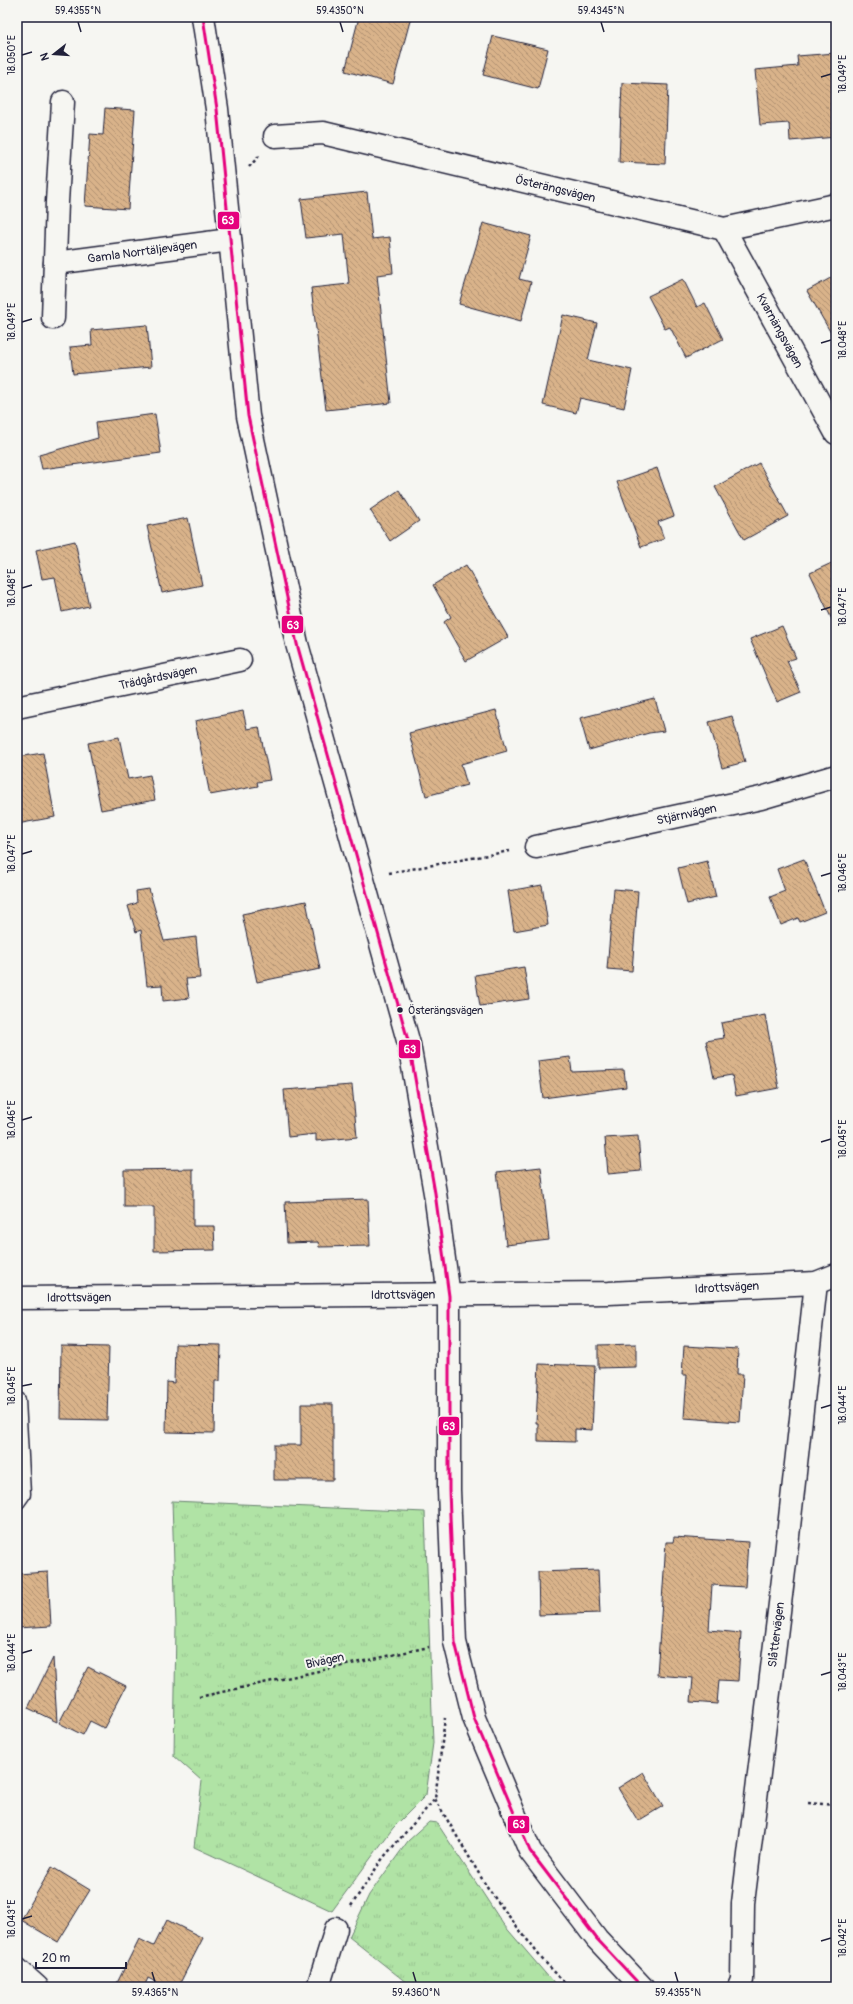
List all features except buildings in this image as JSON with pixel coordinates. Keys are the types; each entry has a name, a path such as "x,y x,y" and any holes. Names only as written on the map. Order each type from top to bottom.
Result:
{"street":[{"path":"203,17 217,109 248,416 297,644 408,1044 435,1193 449,1296 449,1490 455,1642 474,1718 530,1851 597,1939 642,1987"},
{"path":"53,318 63,102"},
{"name":"Österängsvägen","path":"274,136 323,133 724,229 836,205"},
{"name":"Kvarnängsvägen","path":"724,229 836,433"},
{"name":"Gamla Norrtäljevägen","path":"55,263 230,240"},
{"name":"Trädgårdsvägen","path":"17,707 240,660"},
{"name":"Stjärnvägen","path":"536,847 761,798 836,776"},
{"name":"Idrottsvägen","path":"17,1298 449,1296 609,1293 816,1283 836,1275"},
{"name":"Slåttervägen","path":"739,1987 742,1980 743,1903 785,1563 816,1283"},
{"path":"318,1987 336,1929"},
{"path":"17,1969 37,1987"}],"lane":[{"path":"17,1400 22,1494 17,1501"}],"path":[{"path":"362,878 536,847"},
{"name":"Bivägen","path":"199,1697 455,1642"},
{"path":"336,1929 383,1858 435,1799 488,1888 542,1959 569,1987"},
{"path":"808,1803 836,1805"}],"green space":[{"path":"172,1501 425,1512 433,1743 426,1795 393,1828 332,1911 194,1847 202,1781 174,1756 176,1625"},
{"path":"429,1822 437,1823 503,1924 557,1987 412,1987 349,1937 369,1895 408,1841"}],"transit line":[{"name":"63","path":"203,17 217,109 248,416 297,644 409,1044 435,1193 449,1296 449,1490 455,1642 474,1718 530,1851 597,1939 642,1987"}],"place":[{"name":"Österängsvägen","path":"400,1010"}]}
